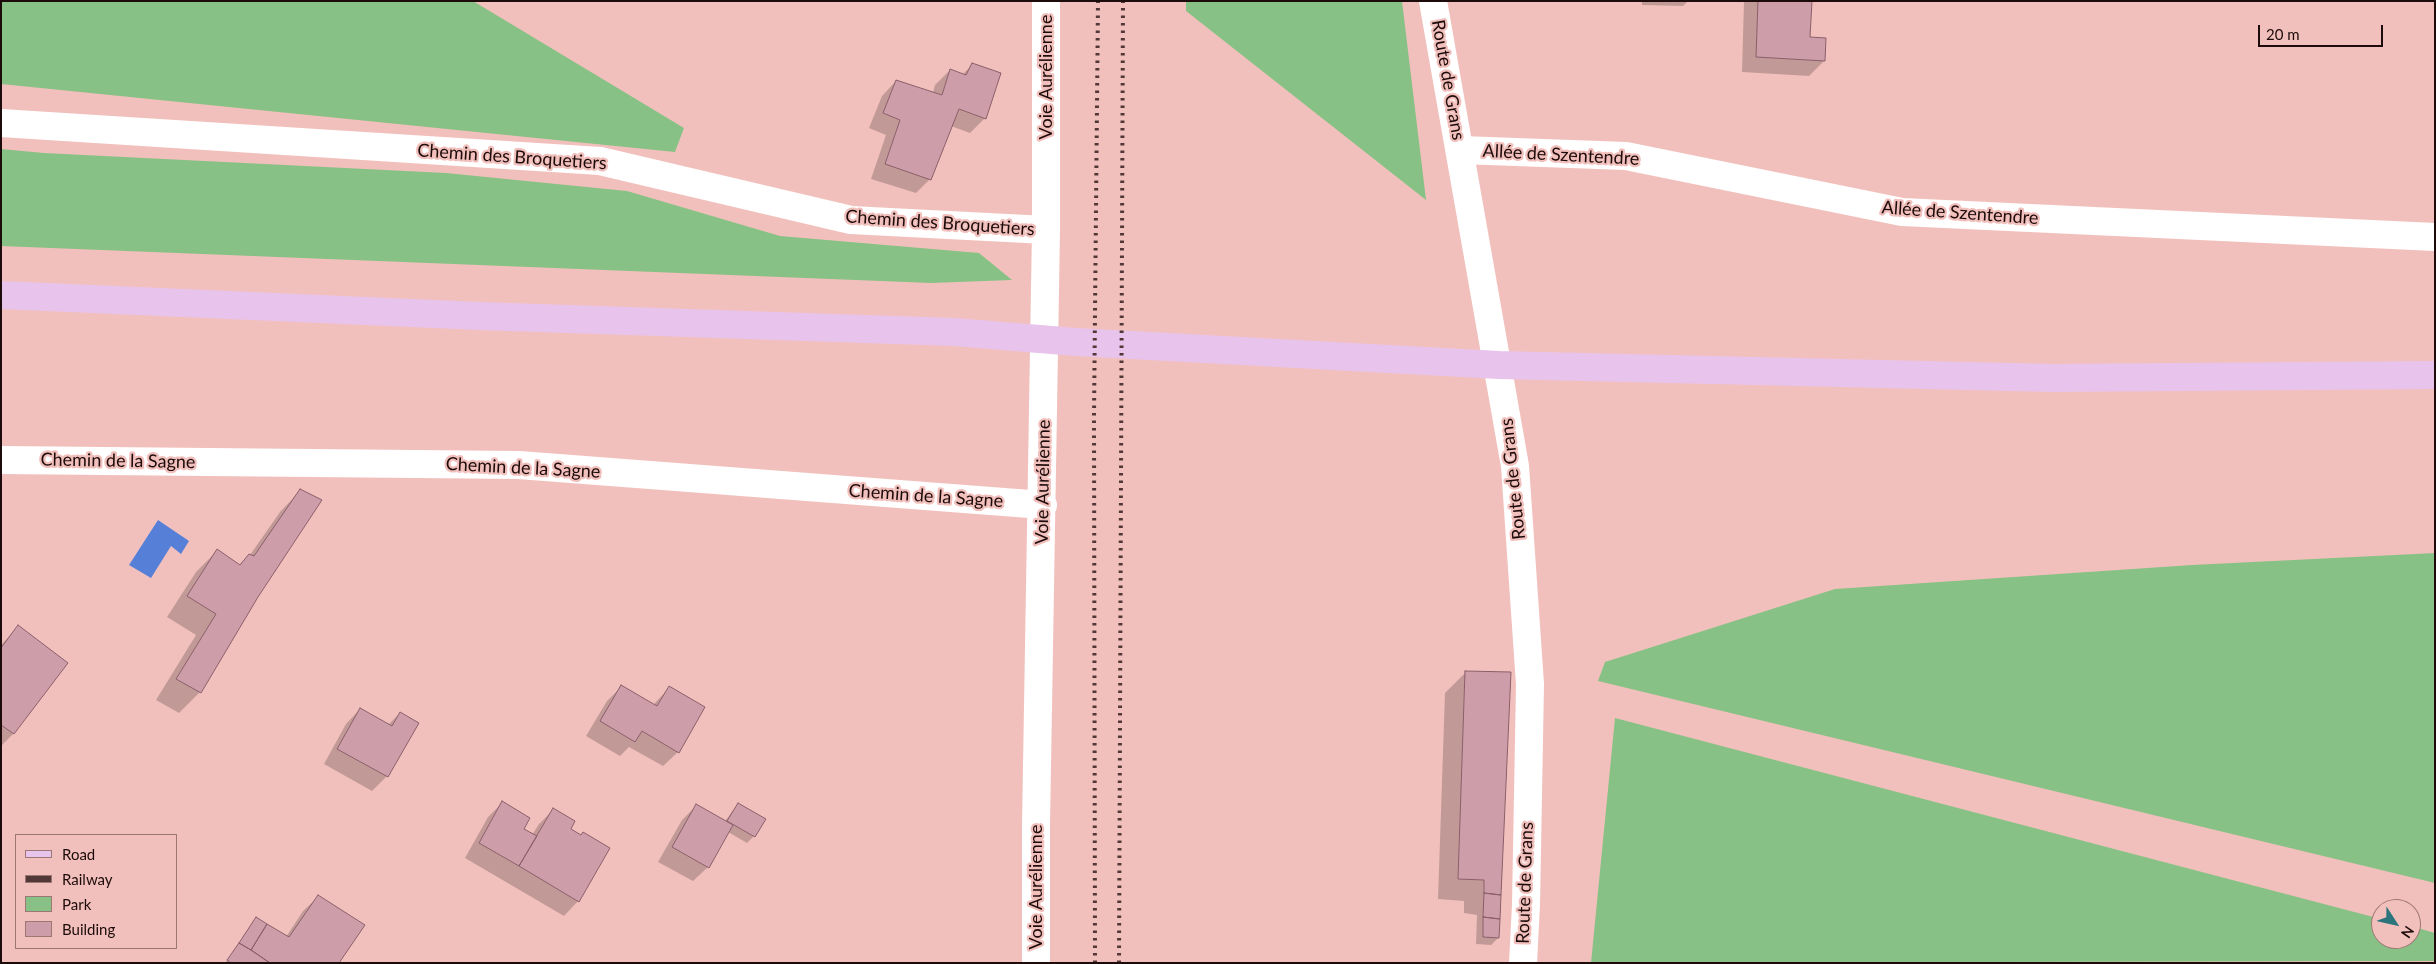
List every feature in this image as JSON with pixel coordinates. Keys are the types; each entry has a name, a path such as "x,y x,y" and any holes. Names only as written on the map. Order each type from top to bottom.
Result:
{"main road":[{"path":"1,295 450,315 954,332 1199,349 1453,363 2053,378 2435,375"}],"street":[{"name":"Voie Aurélienne","path":"1036,963 1036,816 1046,230 1046,1"},
{"name":"Route de Grans","path":"1433,1 1461,150 1515,466 1530,684 1526,905 1523,963"},
{"name":"Chemin des Broquetiers","path":"1,123 600,161 851,220 1046,230"},
{"name":"Allée de Szentendre","path":"1461,150 1626,156 1902,212 2435,237"},
{"name":"Chemin de la Sagne","path":"1,460 518,465 1042,505"}],"green space":[{"path":"1,1 473,1 684,128 675,152 1,84"},
{"path":"1186,1 1402,1 1426,200 1186,11"},
{"path":"1,149 44,153 446,173 627,191 780,236 979,253 1012,280 931,283 1,246"},
{"path":"2435,553 2435,883 1598,681 1605,662 1835,589 2192,565"},
{"path":"1615,718 2371,916 2371,949 2421,949 2421,929 2435,933 2435,961 1591,963"}],"water":[{"path":"158,520 189,541 181,554 171,546 151,578 129,565"}],"building":[{"path":"1758,1 1812,1 1810,37 1826,38 1825,61 1756,57"},
{"path":"972,63 1001,73 986,119 959,109 931,180 885,164 900,120 883,113 896,80 942,95 950,69 966,75"},
{"path":"300,489 322,500 258,597 201,693 176,679 216,614 187,596 217,549 240,565 249,554 254,556"},
{"path":"18,625 68,663 14,734 1,725 1,648"},
{"path":"1465,671 1511,672 1501,895 1484,893 1484,880 1458,879"},
{"path":"621,685 657,706 669,686 705,707 679,753 642,731 635,742 600,721"},
{"path":"360,708 392,726 400,712 419,723 388,777 337,749"},
{"path":"502,801 530,818 524,829 537,836 519,866 479,843"},
{"path":"738,803 766,819 755,837 727,821"},
{"path":"696,804 733,825 709,868 672,847"},
{"path":"553,808 575,821 571,829 581,835 583,832 610,848 579,902 519,866"},
{"path":"1484,893 1501,895 1500,919 1483,917"},
{"path":"318,895 365,925 339,963 270,963 251,950 267,924 289,937"},
{"path":"256,917 267,924 251,950 239,943"},
{"path":"1483,917 1500,919 1499,938 1483,937"},
{"path":"239,943 270,963 231,963 227,960"}],"railway":[{"path":"1095,963 1094,417 1098,1"},
{"path":"1119,963 1123,1"}]}
